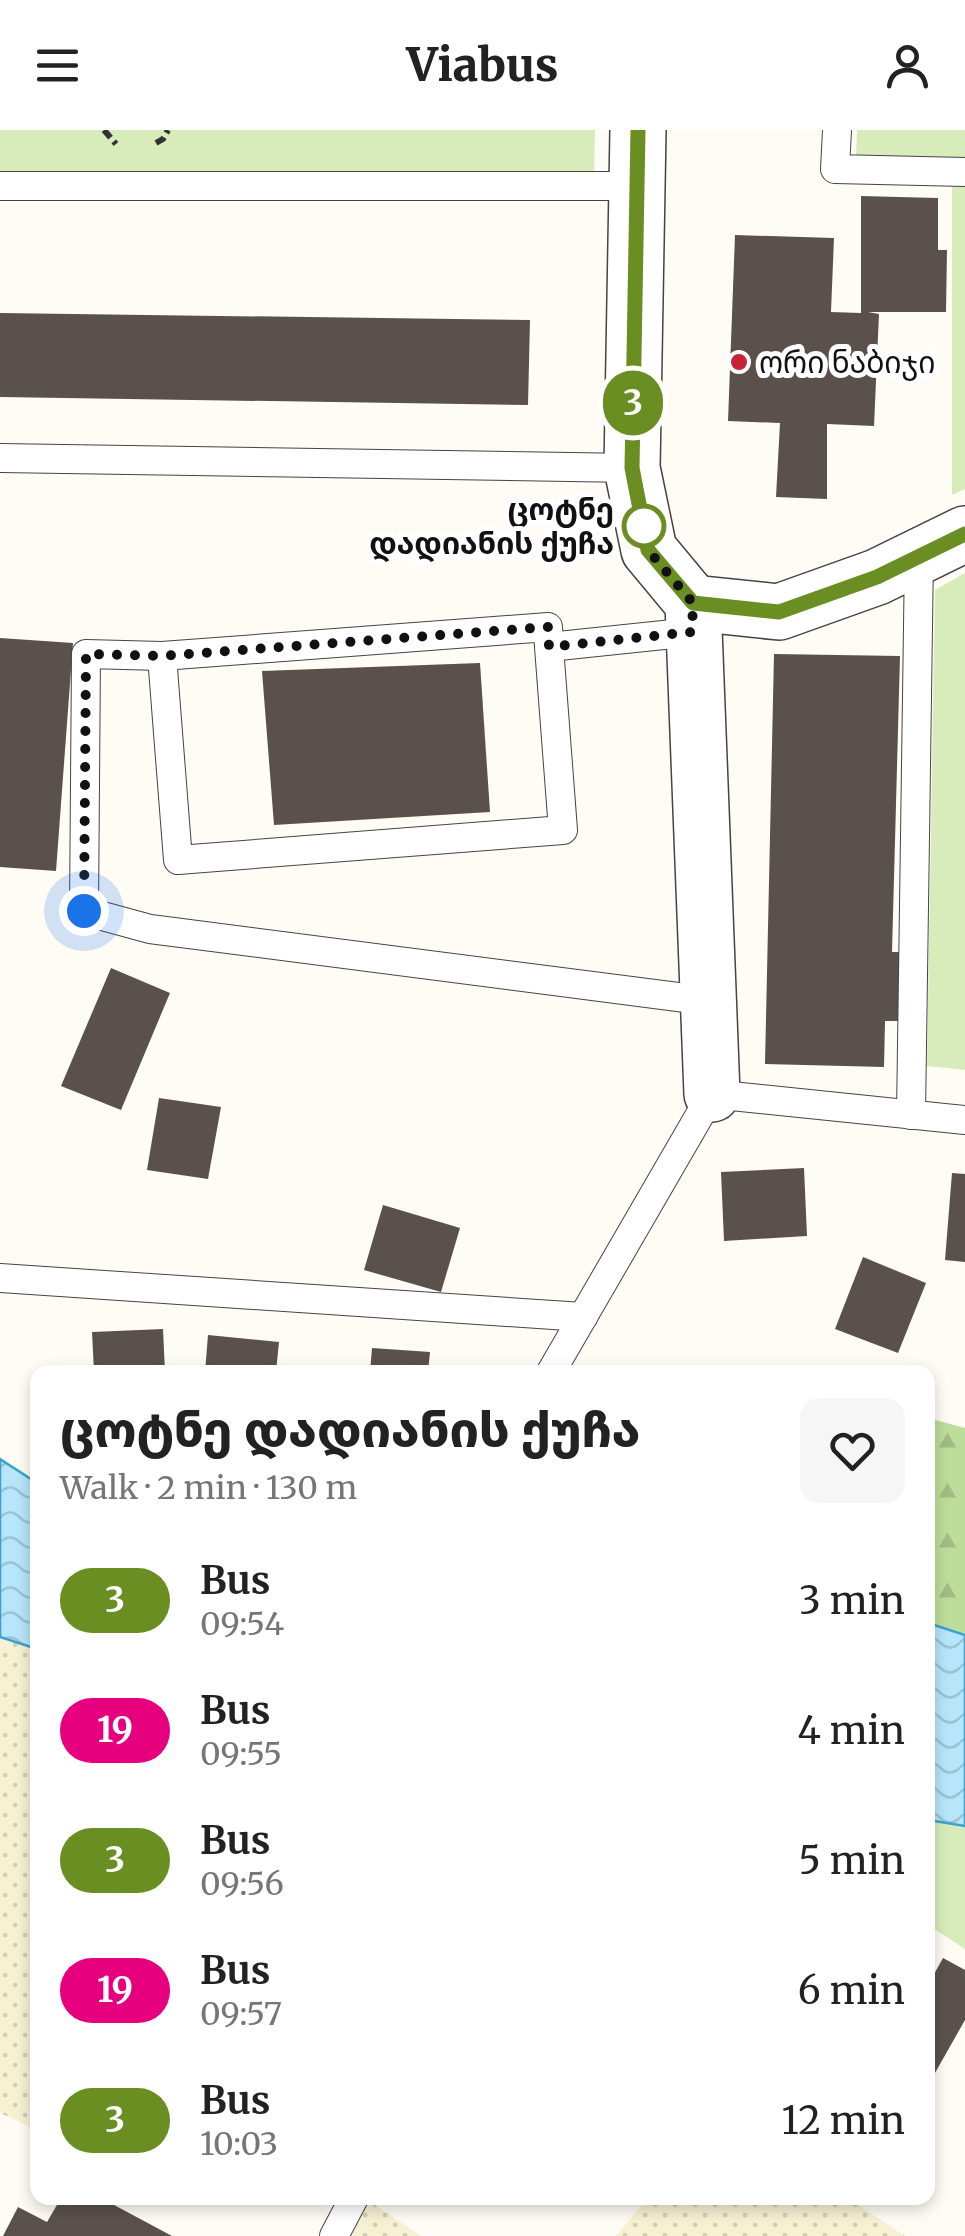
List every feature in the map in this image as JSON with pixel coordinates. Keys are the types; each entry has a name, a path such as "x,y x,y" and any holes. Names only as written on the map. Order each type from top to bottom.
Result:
{"street":[{"path":"638,130 632,468 648,550 693,618 712,1094"},
{"path":"693,618 779,612 877,577 942,545"}],"lane":[{"path":"837,130 835,169 965,172"},
{"path":"0,186 636,186"},
{"path":"0,458 632,468"},
{"path":"910,1114 942,545"},
{"path":"549,647 693,618"},
{"path":"162,656 178,860 562,830 548,627 162,656 86,654 84,911 150,928 709,1001"},
{"path":"555,1365 712,1094 965,1120"},
{"path":"0,1278 583,1317"},
{"path":"334,2236 350,2205"}],"path":[{"path":"154,145 168,130"}],"shaded area":[{"path":"0,1637 30,1647 30,2127 0,2113"},
{"path":"367,2205 375,2205 421,2236 351,2236"},
{"path":"642,2205 858,2205 905,2236 616,2236"}],"green space":[{"path":"0,130 595,130 594,177 0,178"},
{"path":"857,130 965,130 965,489 952,495 952,164 856,157"},
{"path":"965,573 965,1070 927,1066 935,590"},
{"path":"935,1420 965,1428 965,1635 935,1625"},
{"path":"935,1821 965,1826 965,1949 935,1930"}],"water":[{"path":"0,1459 30,1478 30,1647 0,1637"},
{"path":"935,1625 965,1635 965,1826 935,1821"}],"building":[{"path":"861,196 938,198 938,250 947,250 946,312 868,312 879,314 874,426 827,424 827,499 776,497 780,423 728,421 735,235 834,238 831,312 861,313"},
{"path":"0,313 530,320 528,405 0,397"},
{"path":"0,638 73,643 56,871 0,867"},
{"path":"774,654 900,656 892,952 910,952 908,1021 885,1021 884,1067 765,1064"},
{"path":"480,663 490,812 274,825 262,671"},
{"path":"111,968 170,993 121,1110 61,1086"},
{"path":"159,1098 221,1107 208,1179 147,1170"},
{"path":"804,1168 807,1236 724,1241 721,1172"},
{"path":"952,1173 965,1174 965,1262 945,1260"},
{"path":"383,1205 460,1228 441,1292 364,1270"},
{"path":"863,1257 926,1283 898,1353 835,1329"},
{"path":"163,1329 165,1365 94,1365 92,1332"},
{"path":"208,1335 279,1342 277,1365 206,1365"},
{"path":"372,1348 430,1352 429,1365 371,1365"},
{"path":"943,1958 965,1970 965,2020 935,2073 935,1972"},
{"path":"57,2205 114,2205 172,2236 3,2236 18,2207 47,2222"}],"bus line":[{"name":"3","path":"638,130 632,468 648,550 693,603 779,612 877,577 965,534"}],"place":[{"name":"ორი ნაბიჯი","path":"739,362"},
{"name":"ცოტნე დადიანის ქუჩა","path":"644,526"}],"route":[{"path":"84,911 86,654 162,656 548,627 549,647 692,632 693,603 648,550 643,523 644,526"}]}
